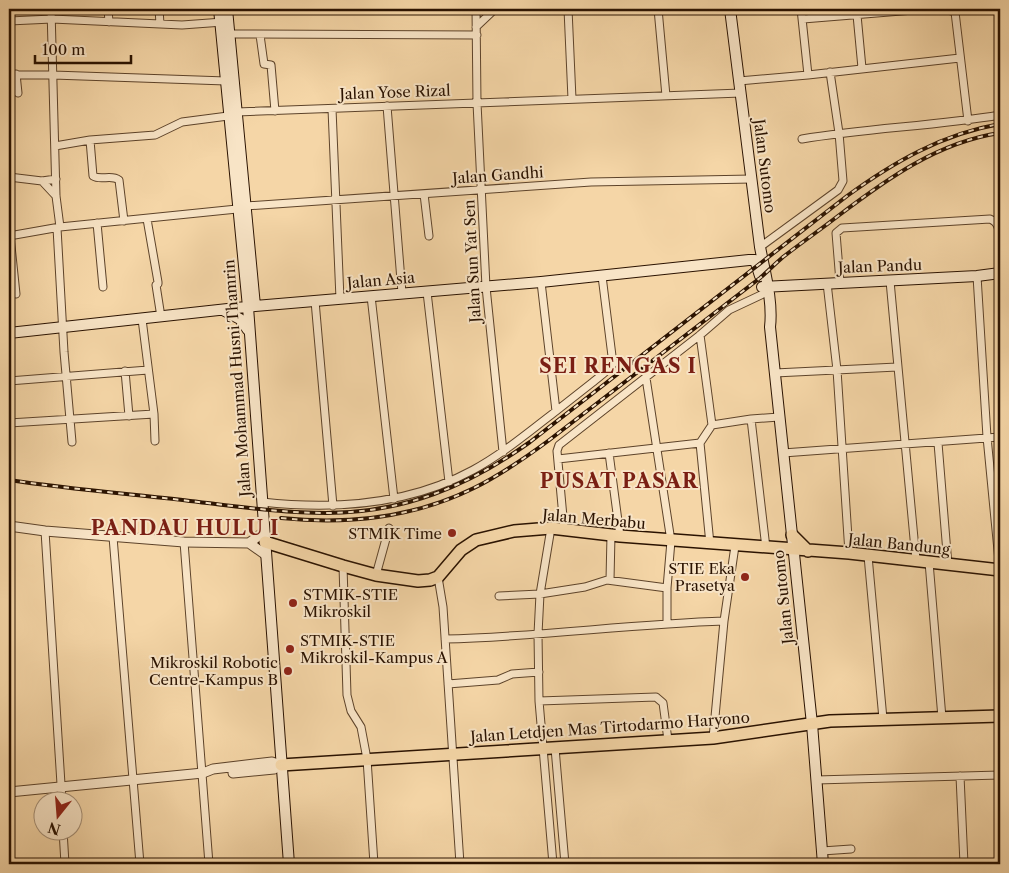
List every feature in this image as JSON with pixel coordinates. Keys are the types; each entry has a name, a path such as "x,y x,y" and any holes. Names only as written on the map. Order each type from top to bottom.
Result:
{"main road":[{"name":"Jalan Mohammad Husni Thamrin","path":"219,9 224,22 251,307 249,332 289,864"},
{"name":"Jalan Mohammad Husni Thamrin","path":"224,22 227,9"},
{"name":"Jalan Sutomo","path":"730,9 760,248 765,316 770,327 812,724 823,864"},
{"name":"Jalan Mohammad Husni Thamrin","path":"225,34 226,80 233,114"},
{"name":"Jalan Sutomo","path":"755,260 764,289"},
{"name":"Jalan Asia","path":"9,332 251,307 541,282 755,260"},
{"name":"Jalan Pandu","path":"764,289 840,282 977,276 1000,272"},
{"path":"222,310 240,319 249,332"},
{"name":"Jalan Merbabu","path":"438,577 461,550 476,540 514,531 551,528 564,528 615,536 794,550"},
{"path":"792,535 808,551"},
{"path":"265,537 343,566 376,575 418,581 438,577"},
{"name":"Jalan Bandung","path":"794,550 916,560 1000,571"},
{"name":"Jalan Letdjen Mas Tirtodarmo Haryono","path":"281,765 713,738 830,721 1000,716"}],"street":[{"path":"51,9 62,327 72,442"},
{"path":"108,9 109,22"},
{"path":"160,9 160,24"},
{"name":"Jalan Sun Yat Sen","path":"476,9 477,103 486,286 503,452"},
{"path":"225,34 476,31 495,9"},
{"path":"568,9 572,99"},
{"path":"658,9 666,96"},
{"path":"693,9 730,9"},
{"path":"801,9 808,75"},
{"path":"803,20 926,9"},
{"path":"943,9 955,10 968,121"},
{"path":"856,15 862,68"},
{"path":"9,21 52,19 160,24 224,22"},
{"path":"260,35 264,64 271,65 275,111"},
{"path":"739,81 960,58"},
{"path":"760,248 838,190 844,181 830,72"},
{"path":"18,94 12,75 53,74 226,80"},
{"name":"Jalan Yose Rizal","path":"55,146 90,140 155,135 182,122 233,114 387,106 741,93"},
{"path":"387,106 402,293"},
{"path":"332,109 340,299"},
{"path":"802,139 839,133 968,121 1000,115"},
{"path":"90,140 93,176 96,178 115,177 119,180 124,221"},
{"path":"9,177 42,181 56,179"},
{"name":"Jalan Gandhi","path":"10,236 97,223 242,208 482,189 591,182 752,179"},
{"path":"42,181 56,196"},
{"path":"424,194 428,236"},
{"path":"148,218 158,282 156,285 161,317"},
{"path":"840,282 836,233 842,228 990,219 996,222 998,226 1000,245"},
{"path":"97,223 102,287"},
{"path":"10,236 16,294"},
{"path":"262,502 333,506 394,499 449,482 503,452 611,367 614,361 602,276"},
{"path":"977,276 987,438 997,505 1000,571"},
{"path":"890,281 916,560"},
{"path":"541,282 556,411"},
{"path":"827,283 838,370 849,554"},
{"path":"564,528 558,445 700,336 729,310 764,289"},
{"path":"427,292 449,482"},
{"path":"372,296 394,499"},
{"path":"315,301 333,506"},
{"path":"142,319 154,414 155,441"},
{"path":"700,336 712,425 700,444 710,544"},
{"path":"775,373 897,367"},
{"path":"9,381 148,370"},
{"path":"125,371 129,416"},
{"path":"646,378 671,541 667,588 667,622"},
{"path":"9,424 70,418 154,414"},
{"path":"712,425 779,417"},
{"path":"751,419 766,548"},
{"path":"783,453 1000,437"},
{"path":"938,443 948,565"},
{"path":"558,459 657,447 700,444"},
{"path":"609,453 615,536 610,580"},
{"path":"9,526 45,531 184,542 249,543 265,537"},
{"path":"376,575 389,528"},
{"path":"551,528 540,594 538,672 540,701 550,748 565,864"},
{"path":"45,531 61,788"},
{"path":"113,537 140,864"},
{"path":"184,542 209,864"},
{"path":"249,543 266,555"},
{"path":"713,738 724,620 735,546"},
{"path":"868,556 883,719"},
{"path":"929,562 942,718"},
{"path":"343,566 348,695 352,711 361,727 367,759 374,864"},
{"path":"438,577 443,607 460,864"},
{"path":"499,596 540,594 585,587 610,580 667,588"},
{"path":"445,639 538,634 667,622 724,620"},
{"path":"448,684 501,680 512,674 538,672"},
{"path":"540,701 656,697 663,703 668,740"},
{"path":"550,748 553,864"},
{"path":"9,792 134,781 272,762 281,765"},
{"path":"816,780 1000,775"},
{"path":"960,776 964,864"},
{"path":"64,840 66,864"},
{"path":"822,851 851,849"}],"railway":[{"path":"9,480 258,509 309,513 355,512 382,508 434,494 483,472 530,442 847,196 883,172 938,142 1000,124"},
{"path":"281,518 331,520 380,517 404,513 451,498 484,483 548,441 760,278 783,257 894,176 934,153 977,138 1000,133"}],"place":[{"name":"STMIK Time","path":"452,533"},
{"name":"STIE Eka Prasetya","path":"745,577"},
{"name":"STMIK-STIE Mikroskil","path":"293,603"},
{"name":"STMIK-STIE Mikroskil-Kampus A","path":"290,649"},
{"name":"Mikroskil Robotic Centre-Kampus B","path":"288,671"}],"district":[{"name":"SEI RENGAS I","path":"618,366"},
{"name":"PUSAT PASAR","path":"619,481"},
{"name":"PANDAU HULU I","path":"185,528"}]}
